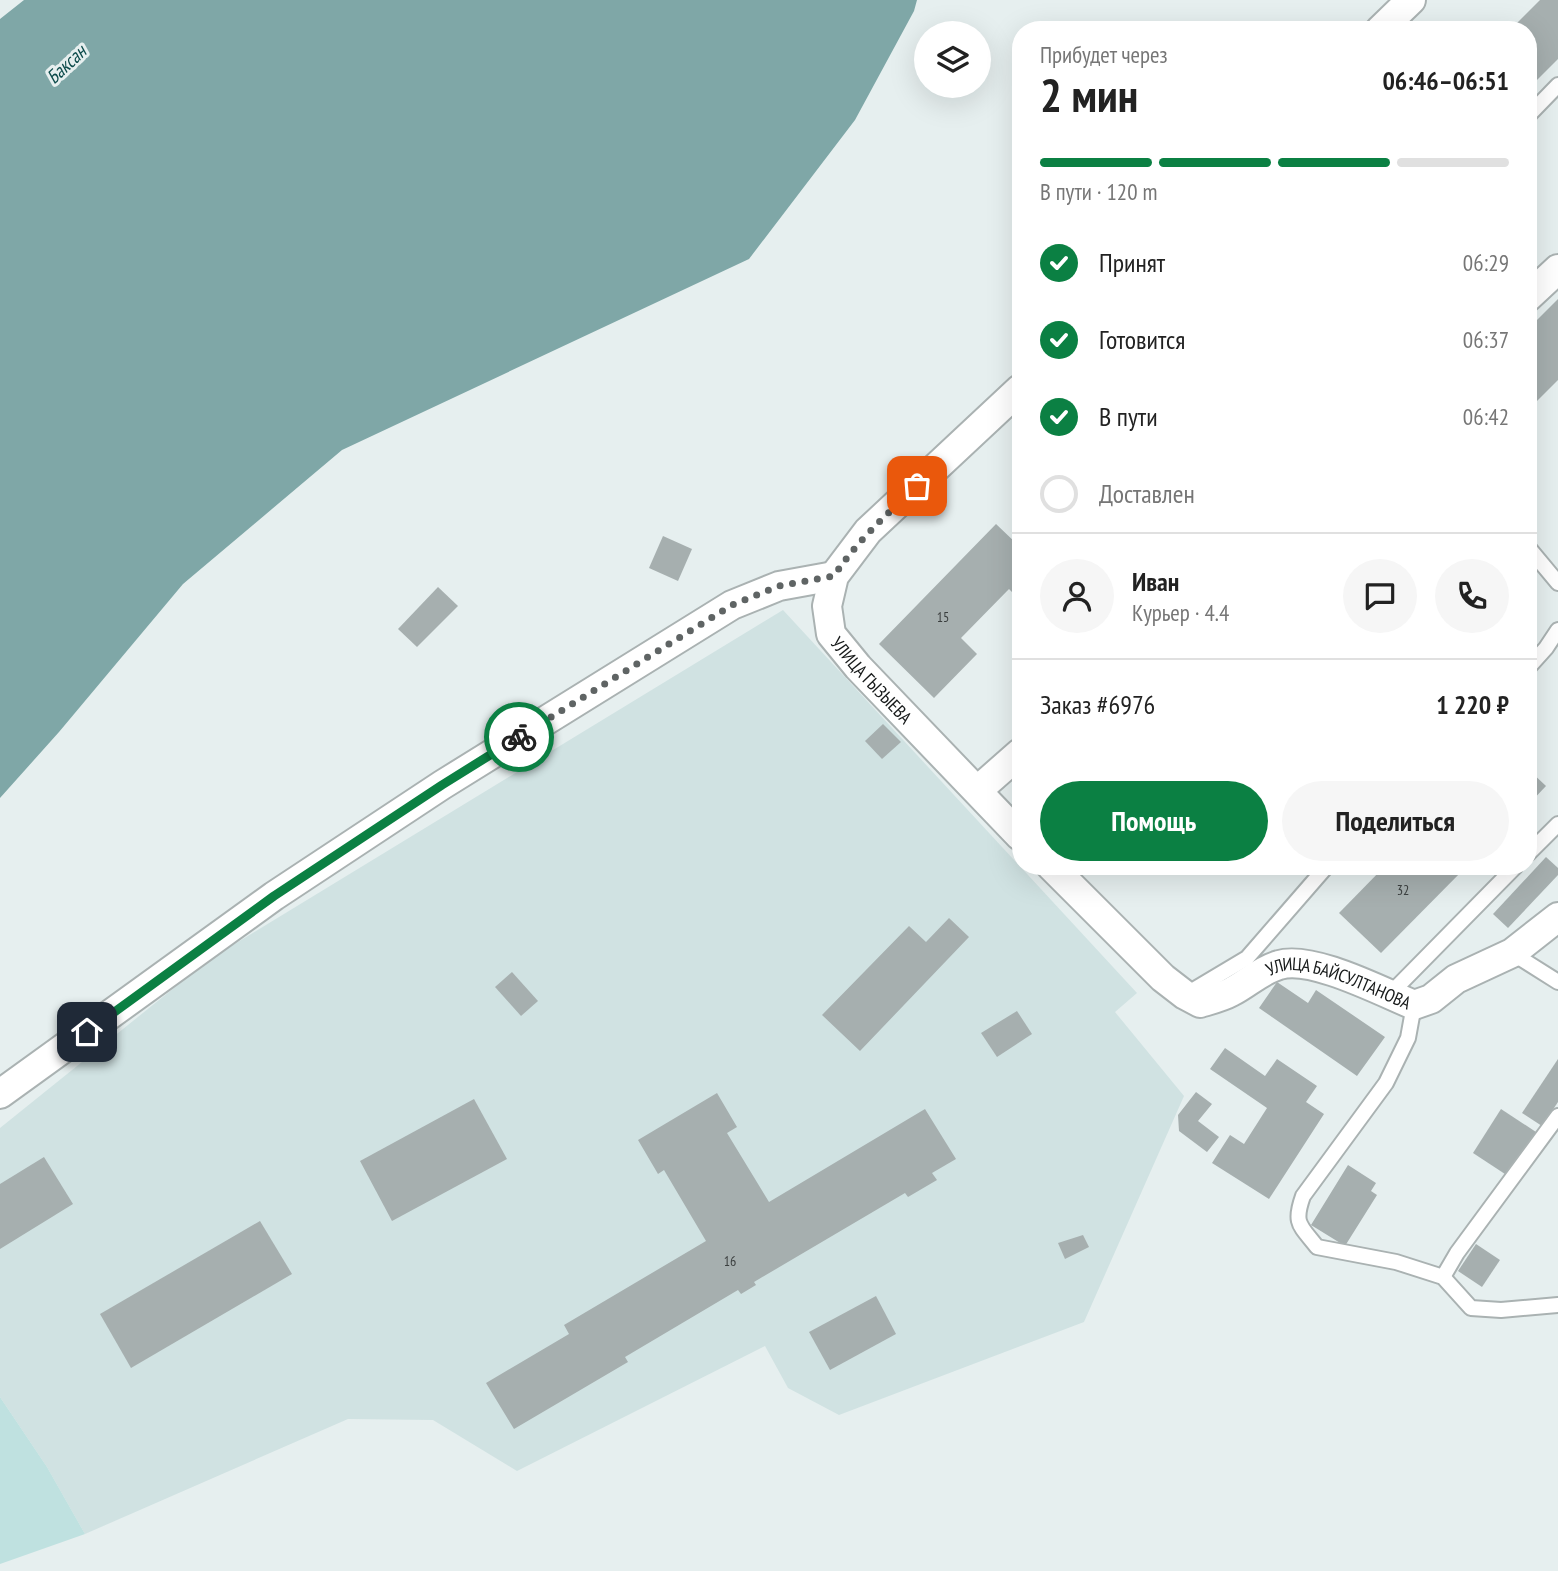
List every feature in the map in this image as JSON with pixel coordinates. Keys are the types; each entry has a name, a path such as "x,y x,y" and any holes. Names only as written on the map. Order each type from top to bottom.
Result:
{"street":[{"path":"1389,21 1411,0"},
{"path":"1537,288 1558,268"},
{"name":"УЛИЦА ГЫЗЫЕВА","path":"1012,396 868,531 834,576 827,607 831,634 858,667 1012,827"},
{"path":"0,1094 274,896 477,763 732,605 779,586 834,576"},
{"path":"978,790 1012,760"},
{"path":"1060,875 1163,978 1185,995"},
{"name":"УЛИЦА БАЙСУЛТАНОВА","path":"1185,995 1200,1003 1230,993 1279,965 1293,963 1344,976 1402,1000 1432,999 1456,979 1513,953 1558,917"}],"lane":[{"path":"1537,107 1558,85"},
{"path":"1537,558 1558,583"},
{"path":"1537,658 1558,631"},
{"path":"1537,846 1558,824"},
{"path":"1185,995 1247,958 1319,875"},
{"path":"1508,875 1402,1000 1408,1038 1386,1083 1303,1196 1297,1214 1300,1225 1317,1247 1396,1262 1443,1277 1471,1308 1501,1310 1558,1305"},
{"path":"1513,953 1558,982"},
{"path":"1443,1277 1457,1253 1558,1116"}],"shaded area":[{"path":"783,610 1012,858 1012,875 1028,875 1137,993 1115,1012 1184,1096 1084,1322 839,1415 788,1388 765,1346 517,1471 433,1420 348,1419 85,1534 47,1467 0,1397 0,1128 210,959"},
{"path":"0,1397 47,1467 85,1534 0,1564"}],"water":[{"name":"Баксан","path":"24,0 917,0 914,11 855,120 749,259 342,450 183,584 0,798 0,19"}],"building":[{"path":"1540,0 1558,0 1558,59 1537,80 1537,21 1519,21"},
{"path":"1558,299 1558,380 1537,401 1537,320"},
{"path":"996,524 1012,539 1012,592 1009,589 961,638 977,654 934,698 879,644"},
{"path":"663,536 692,549 678,581 649,568"},
{"path":"438,587 458,606 417,647 398,629"},
{"path":"883,724 901,742 882,759 865,741"},
{"path":"1537,778 1546,786 1537,796"},
{"path":"1546,857 1558,868 1558,875 1508,928 1493,914 1529,875 1537,875 1537,867"},
{"path":"1376,875 1458,875 1381,953 1339,913"},
{"path":"949,918 969,937 860,1051 822,1015 909,926 926,942"},
{"path":"512,972 538,1001 521,1016 495,987"},
{"path":"1277,982 1308,1003 1316,990 1385,1037 1357,1076 1259,1008"},
{"path":"1017,1011 1032,1034 997,1057 981,1033"},
{"path":"1225,1048 1265,1076 1277,1059 1317,1086 1306,1102 1324,1114 1269,1199 1212,1163 1230,1135 1244,1144 1267,1108 1210,1069"},
{"path":"1558,1059 1558,1102 1542,1126 1522,1113"},
{"path":"1196,1092 1212,1104 1198,1121 1219,1137 1207,1152 1179,1131 1178,1115"},
{"path":"717,1093 737,1127 727,1133 769,1202 925,1109 956,1159 932,1173 937,1180 908,1197 905,1193 754,1282 756,1285 741,1294 738,1290 625,1357 628,1362 514,1429 486,1383 569,1334 564,1325 706,1241 664,1170 658,1174 638,1140"},
{"path":"474,1099 507,1159 392,1221 360,1161"},
{"path":"1501,1109 1536,1132 1508,1176 1473,1153"},
{"path":"44,1157 73,1204 0,1249 0,1184"},
{"path":"1348,1165 1376,1183 1371,1191 1377,1195 1345,1246 1311,1225"},
{"path":"260,1221 292,1274 131,1368 100,1314"},
{"path":"1083,1235 1089,1247 1065,1259 1058,1243"},
{"path":"1476,1244 1500,1260 1482,1287 1458,1271"},
{"path":"876,1296 896,1334 830,1370 809,1332"}],"way so far":[{"path":"519,737 732,605 779,586 834,576 868,531 917,486"}],"route":[{"path":"87,1032 274,896 519,737"}]}
